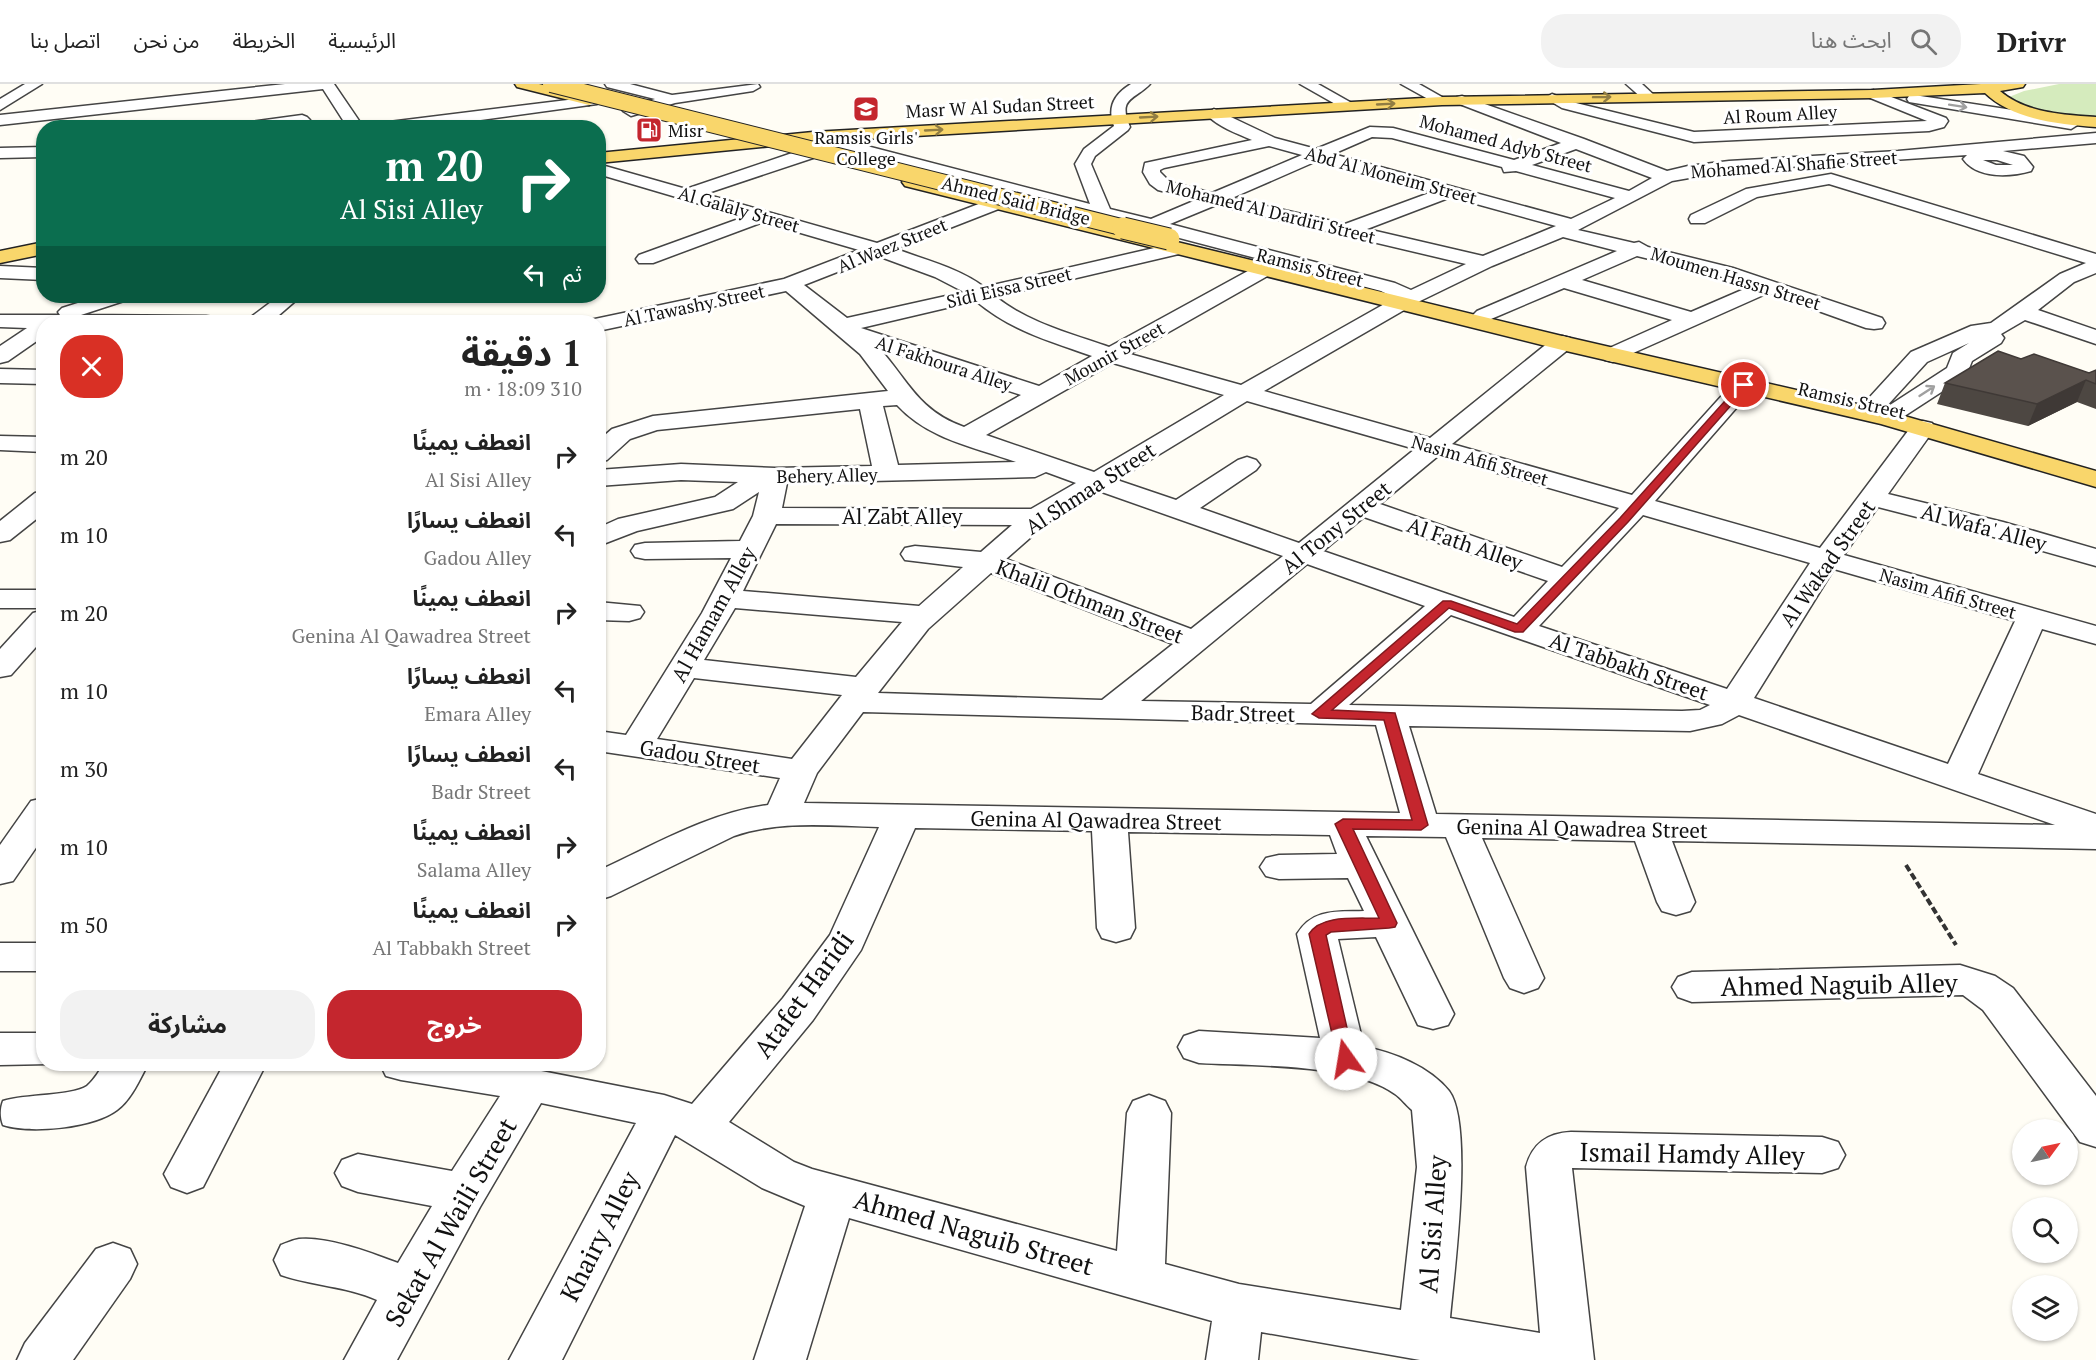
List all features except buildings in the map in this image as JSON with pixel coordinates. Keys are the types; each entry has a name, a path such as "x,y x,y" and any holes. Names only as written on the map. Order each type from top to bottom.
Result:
{"main road":[{"name":"Ramsis Street","path":"522,84 712,129 759,135 810,146 994,204 1268,264 1562,343 1620,352 1876,404 1985,432 2096,465"},
{"name":"Ahmed Said Bridge","path":"551,84 1173,244 1406,301"},
{"name":"Masr W Al Sudan Street","path":"810,146 1118,119 1442,101 1876,94 1903,88 1989,88 2018,84"},
{"path":"1989,88 2000,100 2008,103 2062,120 2096,122"},
{"path":"606,149 664,143 712,129"},
{"name":"Ramsis Street","path":"606,157 756,141 810,146"},
{"path":"22,234 36,231"},
{"path":"0,249 36,242"},
{"path":"0,257 36,250"},
{"name":"Ramsis Street","path":"1406,301 1484,315 1744,385 1923,428 2096,479"}],"street":[{"path":"2,102 35,84"},
{"path":"0,120 326,84 351,120"},
{"path":"612,84 673,99"},
{"path":"1103,213 1083,164 1086,156 1117,134 1122,127 1118,119 1121,97 1129,89 1143,84"},
{"path":"1308,84 1349,106"},
{"path":"1408,84 1442,101"},
{"path":"1633,84 1648,96"},
{"path":"632,111 673,99 753,87"},
{"path":"284,88 302,120"},
{"path":"234,94 243,108"},
{"path":"1876,94 2062,120 2096,130"},
{"name":"Al Roum Alley","path":"1552,98 1567,105 1694,137 1929,126 1940,122 1876,94"},
{"path":"1462,100 1666,177"},
{"path":"445,120 592,101"},
{"path":"159,102 164,119"},
{"path":"98,109 101,120"},
{"name":"Abd Al Moneim Street","path":"1214,114 1229,124 1269,141 1449,191 1567,228"},
{"name":"Mohamed Adyb Street","path":"1318,155 1370,132 1393,133 1631,197"},
{"name":"Mohamed Al Shafie Street","path":"1406,301 1485,262 1567,228 1666,177 1707,167 1859,159 2096,138"},
{"name":"Mohamed Al Dardiri Street","path":"1269,141 1170,161 1151,167 1150,171 1157,183 1179,191 1485,262"},
{"name":"Mounir Street","path":"964,437 1268,264 1310,244 1578,142"},
{"path":"688,194 810,146"},
{"name":"Ramsis Street","path":"810,146 1026,193 1151,226 1268,264"},
{"path":"0,153 36,152"},
{"path":"1698,219 1752,193 1831,179 1980,165 2011,170 2025,166 2018,160 2096,153"},
{"path":"1151,226 1318,155"},
{"name":"Al Galaly Street","path":"606,171 879,250"},
{"path":"1026,193 1086,172"},
{"path":"1831,179 2096,260"},
{"name":"Al Waez Street","path":"790,284 994,204"},
{"path":"646,259 763,216"},
{"name":"Moumen Hassn Street","path":"1567,228 1726,272 1874,323"},
{"name":"Sidi Eissa Street","path":"845,329 1173,244"},
{"path":"1484,315 1639,248"},
{"name":"Nasim Afifi Street","path":"879,250 967,284 1004,314 1027,326 1110,355 2096,635"},
{"path":"1876,404 1915,361 1925,354 1978,331 1997,329 2067,278 2096,266"},
{"path":"0,272 36,274"},
{"path":"1564,281 1690,319"},
{"name":"Al Tawashy Street","path":"606,323 790,284"},
{"name":"Al Tabbakh Street","path":"790,284 869,350 902,397 920,416 964,437 2096,826"},
{"path":"1620,352 1767,286"},
{"name":"Al Shmaa Street","path":"781,814 801,771 886,660 925,615 1037,517 1244,393 1406,301"},
{"path":"63,315 97,303"},
{"path":"268,315 282,303"},
{"path":"2023,312 2096,337"},
{"path":"0,321 36,322"},
{"name":"Al Fakhoura Alley","path":"845,329 1040,394"},
{"path":"1898,410 1958,371 1963,356 1995,337 1997,329"},
{"path":"0,356 36,331"},
{"name":"Al Tony Street","path":"1110,710 1562,343"},
{"path":"1925,354 1948,357 1960,363"},
{"path":"0,376 36,376"},
{"path":"1519,629 1569,579 1744,385"},
{"path":"606,448 621,434 653,423 902,397"},
{"path":"870,400 887,473"},
{"name":"Al Wakad Street","path":"1735,702 1827,558 1923,428"},
{"path":"0,443 36,445"},
{"path":"1179,510 1247,465"},
{"name":"Behery Alley","path":"606,477 681,472 783,470 887,473 1055,468"},
{"path":"606,535 628,525 724,503 783,470"},
{"name":"Al Hamam Alley","path":"636,746 725,598 767,516 783,470"},
{"name":"Al Wafa' Alley","path":"1872,498 1993,528 2096,558"},
{"path":"0,511 36,507"},
{"name":"Al Fath Alley","path":"1362,507 1569,579"},
{"path":"0,534 36,508"},
{"name":"Al Zabt Alley","path":"767,516 1037,517"},
{"path":"645,551 750,549"},
{"name":"Khalil Othman Street","path":"915,555 985,561 1194,641"},
{"path":"725,598 925,615"},
{"path":"0,599 36,599"},
{"path":"1319,714 1447,603"},
{"path":"606,611 629,612"},
{"path":"1958,780 2032,617"},
{"path":"0,668 36,627"},
{"name":"Badr Street","path":"684,668 860,695 1110,710 1697,721 1724,712 1735,702"},
{"path":"1390,716 1421,825"},
{"name":"Gadou Street","path":"606,742 801,771"},
{"path":"606,882 721,828 747,819 781,814"},
{"name":"Genina Al Qawadrea Street","path":"781,814 2096,837"},
{"name":"Atafet Haridi","path":"682,1119 798,1010 847,940 902,816"},
{"path":"0,872 36,820"},
{"path":"1108,820 1116,928"},
{"path":"1343,824 1433,1014"},
{"path":"1459,826 1524,978"},
{"path":"1649,829 1676,902"},
{"path":"1279,867 1361,866"},
{"path":"1346,1059 1317,934 1323,928 1331,926 1389,923"},
{"path":"0,957 36,957"},
{"name":"Ahmed Naguib Alley","path":"1692,987 1960,980 1981,986 1998,999 2096,1130"},
{"name":"Al Sisi Alley","path":"1199,1047 1325,1055 1369,1064 1409,1081 1432,1104 1440,1167 1424,1338"},
{"path":"0,1049 36,1050"},
{"path":"19,1113 72,1107 95,1101 103,1097 122,1071"},
{"path":"187,1174 241,1071"},
{"name":"Ahmed Naguib Street","path":"446,1071 530,1084 682,1119 778,1175 803,1186 1239,1306 1561,1360"},
{"name":"Sekat Al Waili Street","path":"370,1360 464,1193 530,1084"},
{"path":"1140,1278 1149,1113"},
{"name":"Khairy Alley","path":"535,1360 682,1119"},
{"name":"Ismail Hamdy Alley","path":"1568,1360 1549,1167 1552,1156 1557,1152 1571,1150 1822,1155"},
{"path":"358,1173 464,1193"},
{"path":"780,1360 833,1193"},
{"path":"298,1260 339,1264 376,1275 409,1292"},
{"path":"43,1360 113,1264"},
{"path":"1232,1360 1239,1306"}],"path":[{"path":"1887,833 1981,986"}],"green space":[{"path":"2059,84 2096,84 2096,118 2039,112 2018,104 2009,97 2024,91"}],"place":[{"name":"Ramsis Girls' College","path":"866,109"},
{"name":"Misr","path":"649,130"}],"route":[{"path":"1346,1059 1317,934 1323,928 1331,926 1389,923 1343,824 1421,825 1390,716 1319,714 1447,603 1519,629 1624,520 1744,385"}]}
